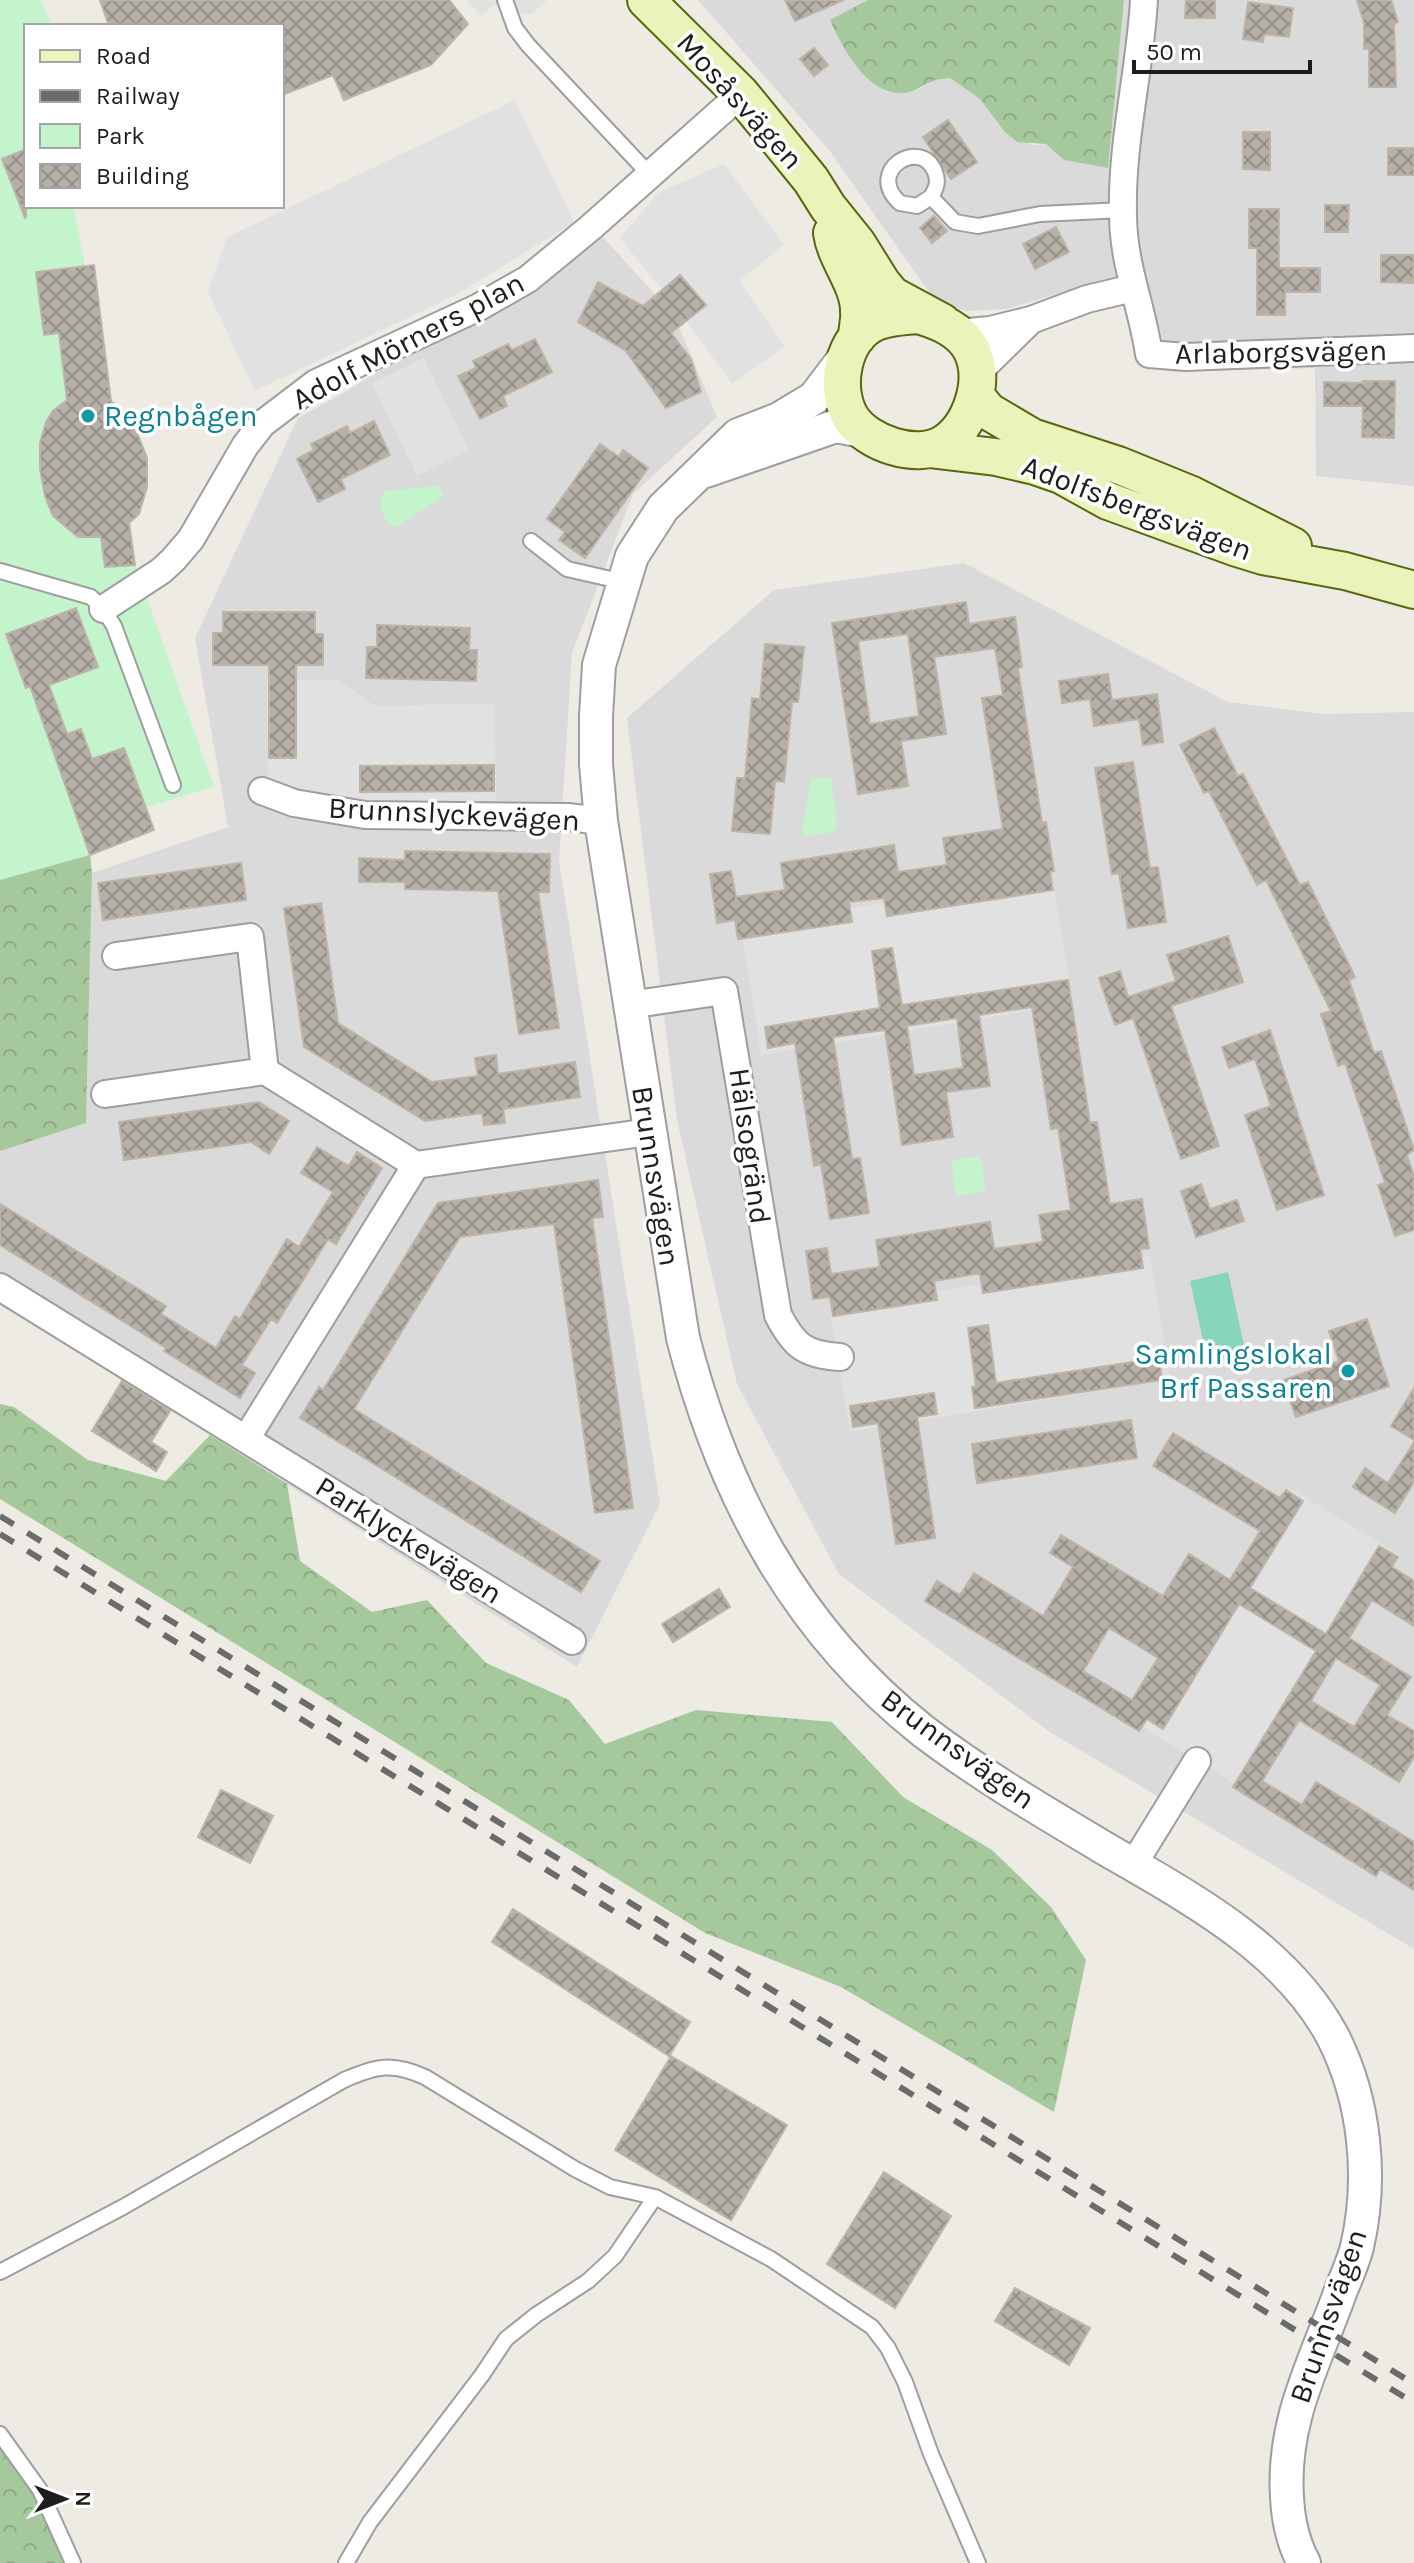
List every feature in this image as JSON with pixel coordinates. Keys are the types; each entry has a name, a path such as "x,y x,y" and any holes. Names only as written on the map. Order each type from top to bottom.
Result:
{"main road":[{"name":"Mosåsvägen","path":"646,0 741,94 811,180 892,295 950,328"},
{"name":"Mosåsvägen","path":"828,207 834,243 857,299 859,311 852,345"},
{"path":"918,315 950,328 972,351 976,384 967,417 954,434 943,445 909,449 891,446 862,431 844,405 842,370 852,345 873,323 892,317 918,315"},
{"name":"Adolfsbergsvägen","path":"976,384 988,411 1032,437 1118,465 1192,495 1345,571"},
{"name":"Adolfsbergsvägen","path":"929,449 996,457 1035,466 1061,475 1108,501 1237,548 1263,556 1345,571 1414,590"}],"street":[{"path":"950,328 990,330 1031,320 1087,299 1133,288 1126,254 1123,165 1142,43 1144,0"},
{"name":"Adolf Mörners plan","path":"103,609 173,560 191,539 245,446 262,424 316,383 479,307 528,279 741,94"},
{"name":"Arlaborgsvägen","path":"1133,288 1145,326 1149,354 1186,357 1414,348"},
{"path":"976,384 1031,320"},
{"name":"Brunnsvägen","path":"852,345 814,398 779,419 738,435 663,508 632,556 599,665 596,752 601,821 683,1338 698,1396 726,1471 764,1547 804,1609 841,1654 924,1731 985,1775 1195,1901 1252,1944 1272,1960 1305,1996 1339,2050 1358,2112 1365,2175 1361,2226 1351,2266 1298,2400 1288,2442 1287,2510 1292,2534 1304,2563"},
{"name":"Brunnsvägen","path":"699,474 836,426 862,431"},
{"name":"Brunnslyckevägen","path":"262,791 294,803 365,815 568,817 601,821"},
{"path":"116,956 250,937 265,1071"},
{"name":"Hälsogränd","path":"629,1005 724,991 778,1315 788,1336 803,1350 840,1357"},
{"path":"105,1094 265,1071 416,1165 649,1132"},
{"path":"246,1439 416,1165"},
{"name":"Parklyckevägen","path":"0,1287 572,1641"},
{"path":"1133,1865 1197,1761"}],"lane":[{"path":"505,0 515,28 528,45 650,175"},
{"path":"931,197 955,222 978,226 1040,214 1123,210"},
{"path":"531,541 567,569 624,582"},
{"path":"0,571 91,597 103,609 114,626 173,785"},
{"path":"0,2272 123,2207 344,2080 384,2066 410,2070 610,2187 655,2197 771,2259 872,2327 888,2348 905,2382 931,2454 978,2563"},
{"path":"346,2563 370,2522 506,2339 588,2281 615,2256 655,2197"},
{"path":"0,2434 40,2490 73,2563"}],"shaded area":[{"path":"466,0 547,0 531,15 494,5 481,16"},
{"path":"698,0 868,0 831,20 887,92 920,89 932,81 950,78 980,99 1031,145 1046,144 1064,160 1108,168 1124,0 1414,0 1414,486 1316,476 1315,368 1171,372 1144,268 1006,309 967,311 947,306 931,295 829,150"},
{"path":"515,100 574,222 458,294 255,391 208,292 227,237"},
{"path":"724,164 784,245 739,281 785,346 732,384 620,238 659,192"},
{"path":"601,235 674,315 717,417 633,494 572,653 559,861 660,1504 577,1667 0,1303 0,1151 86,1122 92,873 228,827 195,638 298,418"},
{"path":"424,358 469,450 417,476 372,383"},
{"path":"964,563 1228,702 1322,714 1414,712 1414,1949 1050,1732 839,1574 737,1384 677,1120 627,718 774,590"},
{"path":"267,680 338,680 375,706 494,703 496,803 354,805 268,785"},
{"path":"1052,876 1073,1004 761,1055 741,926"},
{"path":"1150,1256 1170,1379 850,1432 830,1309"},
{"path":"1288,1487 1401,1556 1253,1795 1141,1726"}],"green space":[{"path":"0,0 40,0 52,24 24,24 24,208 74,208 111,401 133,423 147,461 143,502 129,524 135,565 214,787 146,807 154,830 90,855 0,880"},
{"path":"868,0 1124,0 1108,168 1064,160 1046,144 1017,142 1005,132 980,99 950,78 935,80 906,93 889,92 878,86 857,67 830,20"},
{"path":"439,486 444,496 395,528 386,520 381,507 384,491"},
{"path":"0,635 90,855 92,873 86,1123 0,1151"},
{"path":"831,777 837,825 833,832 807,836 802,833 811,779"},
{"path":"981,1156 986,1191 956,1196 951,1160"},
{"path":"1228,1272 1246,1354 1208,1363 1190,1281"},
{"path":"0,1404 14,1407 88,1460 166,1481 210,1435 287,1484 300,1561 372,1612 427,1600 486,1663 569,1700 605,1744 696,1710 832,1722 903,1797 992,1850 1051,1907 1086,1960 1054,2112 841,1987 705,1933 0,1499"},
{"path":"0,2443 28,2475 67,2563 0,2563"}],"building":[{"path":"100,0 449,0 468,24 431,65 344,100 333,75 284,94 284,24 108,24"},
{"path":"785,0 844,0 795,21"},
{"path":"1186,0 1215,0 1215,18 1185,18"},
{"path":"1357,0 1391,0 1398,22 1394,24 1396,87 1369,87 1369,49 1364,49 1364,23"},
{"path":"1248,2 1293,8 1289,37 1264,34 1263,42 1243,39"},
{"path":"814,48 828,65 814,76 800,59"},
{"path":"948,120 977,162 951,179 923,137"},
{"path":"1243,132 1270,132 1270,170 1243,169"},
{"path":"1388,148 1414,148 1414,175 1388,175"},
{"path":"24,150 25,218 2,159"},
{"path":"1325,205 1349,205 1348,232 1325,232"},
{"path":"1249,209 1279,209 1279,268 1320,268 1320,292 1285,292 1285,315 1257,315 1257,248 1249,248"},
{"path":"934,216 947,231 932,243 920,228"},
{"path":"1056,227 1069,252 1035,269 1023,244"},
{"path":"1381,255 1414,255 1413,283 1381,282"},
{"name":"Regnbågen","path":"94,265 111,401 133,423 147,458 147,487 139,514 129,523 135,565 105,567 101,537 78,537 53,516 40,469 40,443 46,422 53,411 67,400 59,333 44,335 36,272"},
{"path":"680,275 706,305 671,333 691,359 701,392 666,408 626,351 578,322 598,282 643,306"},
{"path":"535,339 552,372 503,396 507,406 480,419 458,376 476,368 473,361 508,344 512,350"},
{"path":"1395,381 1394,438 1362,437 1363,406 1324,406 1324,382"},
{"path":"374,421 390,455 341,479 345,489 318,502 297,459 314,450 311,444 347,426 350,433"},
{"path":"600,444 619,457 623,450 648,468 585,558 559,540 565,532 547,519"},
{"path":"966,602 969,624 1015,617 1022,667 1018,668 1042,823 1046,822 1054,871 1050,872 1053,890 887,916 884,898 849,902 852,922 738,939 735,920 717,923 710,874 731,871 736,897 785,890 781,863 894,845 898,872 947,865 943,838 1003,829 982,698 1003,695 995,648 934,657 946,734 901,741 908,786 858,794 832,623","holes":["908,634 919,716 870,724 858,641"]},
{"path":"76,608 98,667 49,685 67,734 81,729 92,759 124,748 154,830 90,855 30,686 26,688 6,634"},
{"path":"223,612 315,612 315,634 323,634 323,665 296,665 296,758 269,758 269,665 213,665 213,633 223,633"},
{"path":"377,625 470,628 469,650 477,650 476,681 366,678 367,647 377,647"},
{"path":"765,644 804,647 798,702 792,702 784,782 775,781 770,834 732,831 737,778 745,778 752,698 760,699"},
{"path":"1108,674 1112,700 1157,694 1163,742 1143,745 1139,719 1094,726 1090,699 1062,703 1059,681"},
{"path":"1214,728 1238,776 1243,774 1300,885 1308,882 1355,977 1349,980 1374,1053 1381,1051 1414,1150 1407,1155 1414,1176 1414,1230 1395,1236 1378,1185 1385,1183 1345,1063 1338,1066 1321,1014 1331,1011 1266,880 1257,885 1209,791 1204,793 1180,745"},
{"path":"1133,762 1150,868 1158,867 1166,922 1128,928 1119,873 1112,874 1095,768"},
{"path":"494,765 494,791 360,792 360,766"},
{"path":"405,851 550,854 549,892 538,892 559,1028 519,1034 498,891 405,889 405,882 359,882 359,858 405,860"},
{"path":"241,863 246,900 103,920 98,883"},
{"path":"321,903 338,1023 432,1082 478,1076 475,1058 496,1055 498,1074 575,1062 580,1097 503,1109 505,1123 484,1125 482,1113 425,1121 304,1047 284,908"},
{"path":"1228,936 1243,982 1171,1006 1219,1146 1181,1159 1133,1018 1115,1025 1099,978 1120,971 1128,997 1176,981 1167,955"},
{"path":"892,948 902,1005 1068,980 1090,1123 1097,1122 1110,1204 1142,1199 1149,1248 1140,1249 1143,1268 983,1293 980,1274 975,1274 934,1281 937,1300 833,1316 830,1297 813,1299 806,1251 827,1248 831,1274 880,1267 876,1240 990,1222 994,1249 1043,1242 1039,1215 1071,1210 1058,1128 1051,1129 1032,1007 979,1015 990,1086 946,1092 953,1137 902,1145 885,1030 833,1037 852,1159 860,1158 869,1213 830,1219 821,1164 814,1166 795,1043 768,1048 765,1027 880,1008 872,951","holes":["957,1018 963,1068 914,1075 907,1026"]},
{"path":"1270,1030 1324,1195 1277,1210 1245,1115 1271,1106 1255,1059 1229,1068 1222,1047"},
{"path":"259,1102 289,1121 269,1154 251,1142 124,1160 119,1122"},
{"path":"317,1147 349,1166 357,1152 382,1168 336,1244 328,1239 277,1323 271,1319 242,1365 255,1373 240,1398 0,1245 0,1204 166,1306 161,1314 216,1348 235,1316 240,1319 287,1239 299,1247 333,1192 301,1173"},
{"path":"598,1180 603,1217 592,1218 633,1508 595,1513 554,1224 460,1237 354,1409 600,1561 581,1592 300,1418 319,1387 323,1390 438,1203"},
{"path":"1201,1184 1210,1209 1237,1200 1244,1221 1196,1237 1181,1191"},
{"name":"Samlingslokal Brf Passaren","path":"1367,1319 1389,1386 1296,1417 1283,1380 1339,1361 1329,1331"},
{"path":"988,1325 996,1383 1159,1358 1162,1380 975,1408 972,1387 976,1386 968,1328"},
{"path":"122,1381 170,1411 151,1442 167,1452 156,1471 92,1431"},
{"path":"1414,1388 1414,1440 1391,1426"},
{"path":"934,1393 937,1414 917,1417 935,1538 896,1544 878,1423 853,1427 850,1406"},
{"path":"1131,1420 1137,1458 977,1483 972,1444"},
{"path":"1173,1433 1280,1498 1286,1490 1303,1501 1250,1588 1326,1634 1379,1546 1398,1557 1392,1567 1414,1581 1414,1626 1372,1600 1349,1638 1411,1677 1387,1715 1414,1731 1414,1757 1399,1782 1299,1720 1262,1781 1302,1805 1316,1782 1414,1842 1414,1890 1380,1869 1376,1876 1233,1787 1316,1651 1239,1604 1163,1729 1147,1719 1139,1731 925,1601 937,1581 960,1595 974,1573 1043,1616 1073,1567 1050,1553 1061,1535 1163,1596 1189,1554 1230,1580 1260,1531 1153,1466","holes":["1109,1628 1158,1658 1132,1700 1083,1671","1336,1658 1380,1685 1354,1727 1311,1701"]},
{"path":"1414,1442 1414,1482 1395,1513 1353,1487 1365,1468 1388,1483"},
{"path":"719,1589 730,1607 673,1642 662,1624"},
{"path":"221,1790 273,1816 250,1863 198,1837"},
{"path":"513,1909 690,2022 669,2056 492,1942"},
{"path":"671,2056 787,2125 731,2220 615,2150"},
{"path":"884,2172 951,2216 895,2308 827,2264"},
{"path":"1015,2288 1090,2328 1069,2365 995,2321"}],"railway":[{"path":"0,1516 1414,2384"},
{"path":"0,1534 1414,2403"}],"place":[{"name":"Regnbågen","path":"88,416"},
{"name":"Samlingslokal Brf Passaren","path":"1348,1371"}]}
